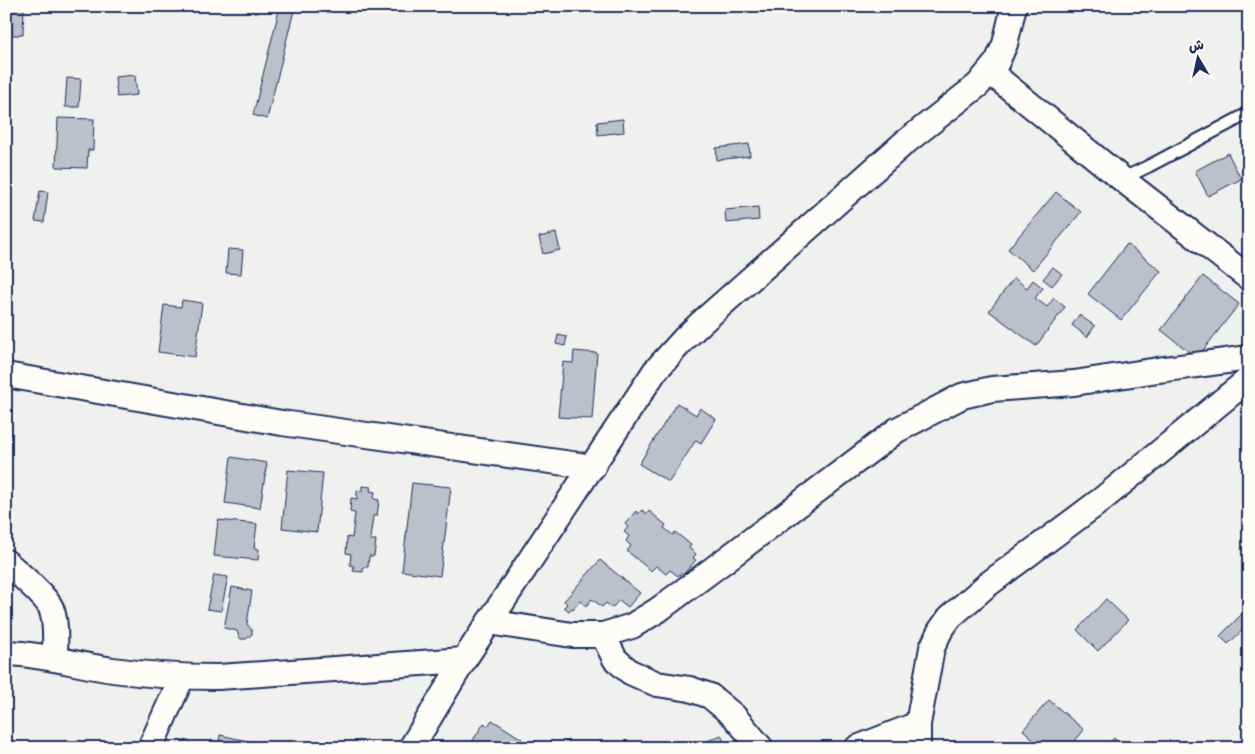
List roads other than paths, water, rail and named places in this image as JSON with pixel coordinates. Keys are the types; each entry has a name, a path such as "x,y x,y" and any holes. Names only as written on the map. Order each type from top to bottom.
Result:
{"street":[{"path":"411,748 464,660 655,371 684,338 903,144 967,95 990,72 1004,44 1014,6"},
{"path":"990,72 1122,179 1249,278"},
{"path":"489,622 572,635 604,635 632,626 658,610 897,430 962,396 992,390 1074,383 1249,358"},
{"path":"6,376 282,423 593,467"},
{"path":"918,748 918,724 932,648 940,630 950,617 987,585 1100,501 1242,387 1249,379"},
{"path":"6,562 46,599 51,608 54,619 55,659"},
{"path":"604,635 615,659 630,672 657,684 690,689 710,696 734,716 761,748"},
{"path":"6,653 55,659 113,670 182,677 218,677 464,660"},
{"path":"150,748 182,677"},
{"path":"857,748 918,724"}],"lane":[{"path":"1122,179 1249,114"}]}
